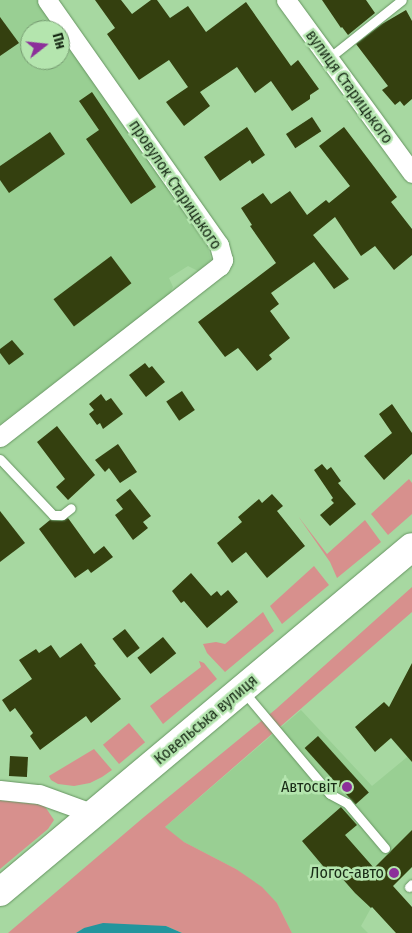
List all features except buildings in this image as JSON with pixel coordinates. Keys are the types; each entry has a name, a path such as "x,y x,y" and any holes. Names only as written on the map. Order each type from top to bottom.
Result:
{"main road":[{"name":"Ковельська вулиця","path":"0,892 412,547"}],"street":[{"name":"провулок Старицького","path":"0,437 220,266 223,260 219,245 47,0"},
{"name":"вулиця Старицького","path":"286,0 412,173"},
{"path":"0,790 39,794 94,814"}],"lane":[{"path":"328,58 402,0"},
{"path":"0,459 53,515 62,516 71,508"},
{"path":"242,690 330,794 347,803 385,848"}],"shaded area":[{"path":"0,0 37,0 51,20 20,20 20,70 70,70 70,47 207,244 211,260 198,271 188,266 169,278 173,287 169,295 0,424"},
{"path":"409,479 412,483 412,514 388,535 371,514"},
{"path":"298,516 327,554 365,520 381,542 337,578 330,562"},
{"path":"314,566 329,585 282,624 270,606"},
{"path":"412,587 412,612 165,827 184,842 236,869 262,887 277,903 292,933 182,933 166,926 84,928 76,933 8,933 144,817 276,709"},
{"path":"263,612 274,631 225,672 207,653 203,644 216,642 225,644"},
{"path":"199,661 204,663 217,679 163,724 150,706 201,667"},
{"path":"301,710 372,786 412,753 412,867 371,908 361,926 368,933 292,933 277,903 236,869 184,842 164,828"},
{"path":"129,723 145,742 119,764 103,745"},
{"path":"94,749 112,770 90,783 74,786 58,784 51,780 49,776"},
{"path":"0,800 44,805 54,820 48,829 0,869"}],"water":[{"path":"103,923 166,926 182,933 76,933 84,928"}],"place":[{"name":"Автосвіт","path":"347,787"},
{"name":"Логос-авто","path":"394,873"}]}
